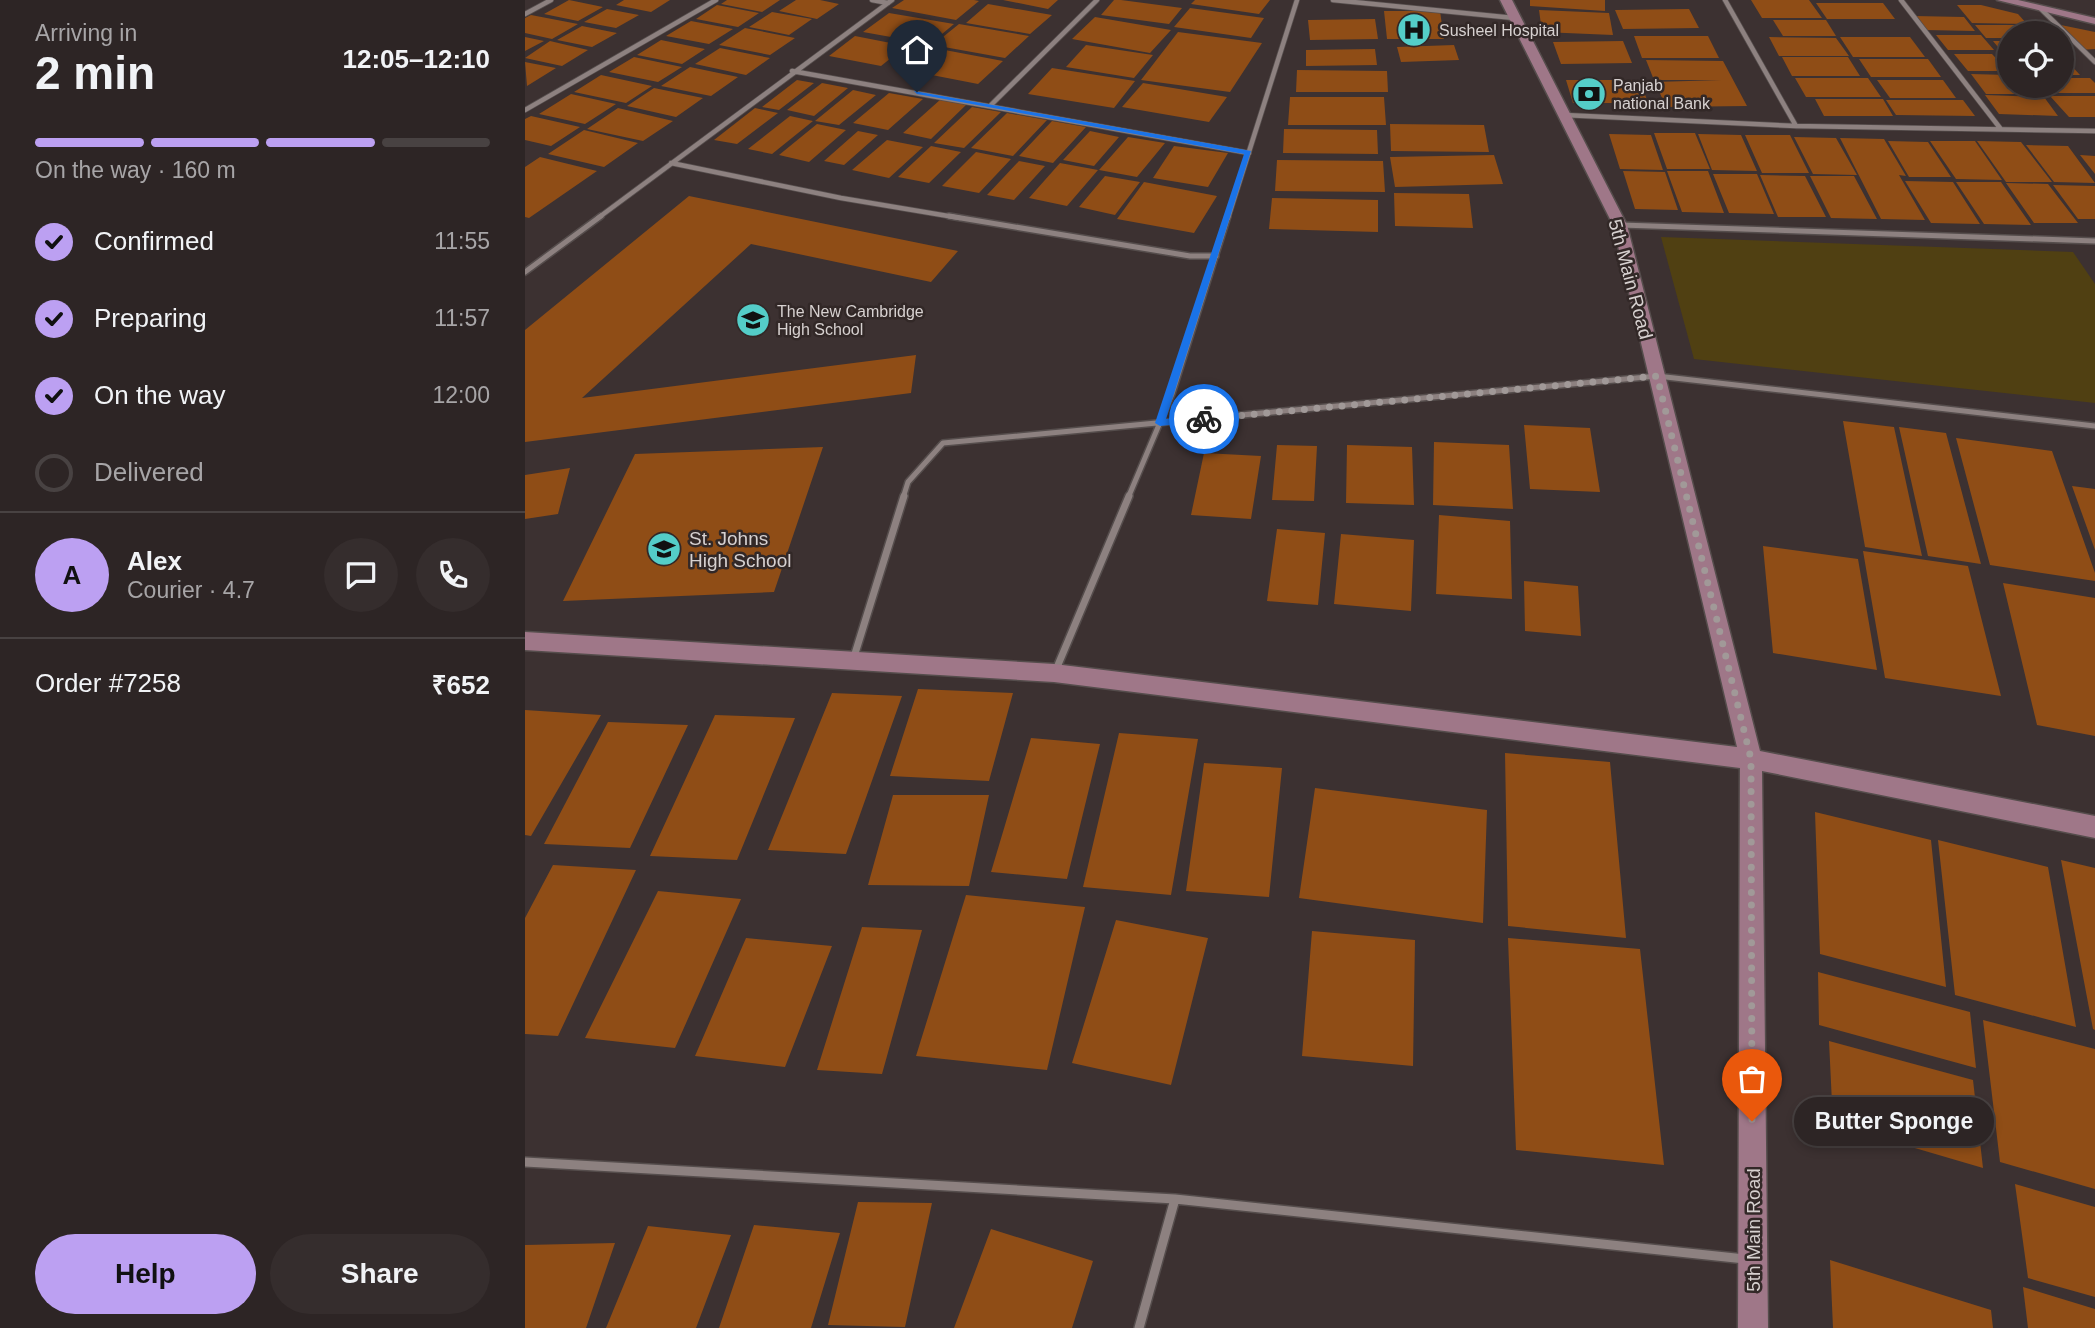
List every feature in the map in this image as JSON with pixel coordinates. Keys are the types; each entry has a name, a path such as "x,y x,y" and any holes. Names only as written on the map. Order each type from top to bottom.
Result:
{"main road":[{"name":"5th Main Road","path":"1506,0 1620,225 1751,759 1753,1328"},
{"path":"2003,0 2095,20"},
{"path":"525,641 1054,673 1751,759 2095,827"}],"street":[{"path":"525,14 551,0"},
{"path":"525,110 716,0"},
{"path":"872,0 890,1"},
{"path":"991,105 1097,0"},
{"path":"1054,673 1160,423 1297,0"},
{"path":"1333,0 1514,18"},
{"path":"1725,0 1796,126"},
{"path":"1901,0 2000,128"},
{"path":"525,272 890,1"},
{"path":"2041,9 2095,62"},
{"path":"793,71 1248,153"},
{"path":"1564,116 1796,126 2095,131"},
{"path":"671,163 841,198 1190,256 1216,256"},
{"path":"1620,225 2095,241"},
{"path":"852,661 908,482 943,443 1657,376 2095,426"},
{"path":"525,1162 1175,1199 1753,1260"},
{"path":"1139,1328 1175,1199"}],"shaded area":[{"path":"1661,237 2073,252 2095,284 2095,403 1694,359"}],"building":[{"path":"569,0 603,7 578,21 544,14"},
{"path":"624,0 670,0 651,12 616,5"},
{"path":"727,0 780,0 762,12 721,4"},
{"path":"796,0 820,0 839,4 817,19 779,11"},
{"path":"904,0 979,1 956,20 892,8"},
{"path":"1003,0 1058,0 1048,9"},
{"path":"1114,0 1182,8 1169,24 1101,15"},
{"path":"1195,0 1270,0 1259,14 1191,4"},
{"path":"1530,0 1605,0 1605,11 1530,6"},
{"path":"1751,0 1809,0 1822,18 1762,18"},
{"path":"1816,3 1883,3 1895,19 1827,19"},
{"path":"988,4 1052,15 1030,34 966,23"},
{"path":"717,5 759,13 738,27 696,19"},
{"path":"1957,5 1981,5 2018,14 2024,21 1997,21 1997,23 1972,23"},
{"path":"1190,8 1264,18 1251,38 1174,27"},
{"path":"607,9 639,15 616,28 584,22"},
{"path":"1689,9 1699,28 1623,29 1615,10"},
{"path":"1539,10 1609,13 1613,35 1542,32"},
{"path":"1384,11 1440,11 1444,39 1387,39"},
{"path":"772,12 812,19 789,35 749,27"},
{"path":"889,13 954,24 930,44 863,32"},
{"path":"531,15 578,24 552,39 525,33 525,18"},
{"path":"1914,16 1964,17 1975,31 1925,30"},
{"path":"1095,17 1171,30 1150,53 1072,39"},
{"path":"1375,19 1378,39 1310,40 1308,20"},
{"path":"1773,20 1826,20 1836,36 1783,36"},
{"path":"691,21 733,29 709,44 666,36"},
{"path":"959,24 1029,36 1005,58 933,45"},
{"path":"1975,25 1997,25 1997,38 1986,38"},
{"path":"582,26 617,33 592,47 557,40"},
{"path":"745,28 795,38 770,55 719,45"},
{"path":"2074,28 2095,32 2095,49 2080,50 2074,44"},
{"path":"1178,32 1262,43 1230,92 1141,80"},
{"path":"1936,35 1981,35 1994,50 1948,50"},
{"path":"855,36 906,46 881,66 829,56"},
{"path":"1634,36 1708,36 1719,58 1642,58"},
{"path":"525,37 544,41 525,51"},
{"path":"1769,37 1836,38 1849,56 1779,56"},
{"path":"1840,37 1910,37 1925,57 1853,57"},
{"path":"661,40 705,49 682,64 637,55"},
{"path":"550,41 588,50 562,66 525,58"},
{"path":"1623,41 1632,63 1561,64 1553,42"},
{"path":"1086,45 1153,55 1134,78 1066,67"},
{"path":"1454,45 1459,60 1401,62 1397,47"},
{"path":"929,47 1003,61 978,84 901,69"},
{"path":"720,48 770,58 746,75 695,64"},
{"path":"1375,49 1377,65 1306,66 1306,50"},
{"path":"1954,54 1992,54 1997,59 1997,71 1968,71"},
{"path":"634,57 682,67 658,82 609,72"},
{"path":"1782,57 1848,57 1860,76 1792,76"},
{"path":"1859,59 1928,59 1941,77 1871,77"},
{"path":"1646,60 1723,61 1747,106 1666,107 1655,82 1721,80 1654,80"},
{"path":"525,62 556,68 527,86"},
{"path":"690,67 738,77 711,96 661,86"},
{"path":"1052,68 1135,81 1114,108 1028,94"},
{"path":"1297,70 1387,71 1388,92 1296,92"},
{"path":"1971,74 1997,75 1997,94 1986,94"},
{"path":"601,75 652,86 626,103 574,92"},
{"path":"1795,78 1868,78 1881,97 1806,97"},
{"path":"2074,78 2090,78 2095,83 2095,93 2074,93"},
{"path":"797,80 814,83 779,110 762,107"},
{"path":"1566,80 1640,80 1648,103 1573,103"},
{"path":"1877,80 1943,80 1956,98 1890,98"},
{"path":"822,83 848,88 814,116 787,110"},
{"path":"1143,83 1227,97 1209,122 1122,107"},
{"path":"654,88 703,98 676,117 627,106"},
{"path":"853,90 876,95 839,125 815,121"},
{"path":"889,93 923,99 888,130 853,123"},
{"path":"571,94 616,104 585,124 539,114"},
{"path":"1985,95 1997,95 1997,98 2045,98 2058,116 1999,114"},
{"path":"2095,96 2095,117 2069,117 2052,98"},
{"path":"1290,97 1384,97 1386,125 1288,125"},
{"path":"941,99 967,104 931,139 903,133"},
{"path":"1815,99 1883,99 1893,116 1824,116"},
{"path":"1886,100 1963,100 1975,116 1896,115"},
{"path":"972,107 1001,112 964,148 934,143"},
{"path":"618,108 673,121 643,141 587,129"},
{"path":"755,108 778,113 737,144 714,140"},
{"path":"1007,113 1047,120 1013,156 971,148"},
{"path":"531,116 580,127 551,146 525,140 525,119"},
{"path":"790,116 813,121 772,154 748,149"},
{"path":"1052,121 1086,127 1053,163 1019,156"},
{"path":"817,124 846,130 809,162 779,155"},
{"path":"1390,124 1484,125 1489,152 1391,151"},
{"path":"1284,129 1377,130 1378,154 1283,153"},
{"path":"584,130 638,143 604,167 548,154"},
{"path":"858,131 878,135 844,165 824,161"},
{"path":"1090,131 1119,137 1094,166 1063,160"},
{"path":"1654,133 1695,133 1710,169 1667,169"},
{"path":"1609,134 1651,135 1663,170 1620,169"},
{"path":"1698,134 1741,135 1757,171 1712,170"},
{"path":"1745,135 1790,135 1809,173 1762,173"},
{"path":"1128,137 1165,143 1137,177 1099,170"},
{"path":"1794,137 1836,138 1857,175 1813,174"},
{"path":"1840,138 1884,139 1906,176 1899,175 1925,220 1881,219"},
{"path":"887,140 923,147 889,178 852,170"},
{"path":"1888,141 1928,142 1951,177 1909,177"},
{"path":"1930,141 1975,141 2002,180 1956,179"},
{"path":"1977,141 2021,142 2052,182 2006,182"},
{"path":"2026,145 2068,146 2095,183 2054,182"},
{"path":"931,146 961,152 929,183 898,177"},
{"path":"1174,146 1228,153 1208,187 1153,178"},
{"path":"976,152 1011,159 979,193 942,186"},
{"path":"1494,155 1503,184 1395,187 1390,157"},
{"path":"2080,155 2095,156 2095,174"},
{"path":"540,157 597,171 529,218 525,217 525,167"},
{"path":"1277,160 1383,161 1385,192 1275,191"},
{"path":"1019,161 1045,166 1014,200 987,195"},
{"path":"1060,163 1098,170 1067,206 1029,198"},
{"path":"1623,171 1665,172 1678,210 1635,209"},
{"path":"1667,171 1708,171 1724,213 1682,212"},
{"path":"1713,174 1757,174 1774,214 1729,213"},
{"path":"1760,175 1805,176 1826,217 1778,217"},
{"path":"1105,176 1140,182 1115,215 1079,207"},
{"path":"1810,176 1854,176 1877,219 1831,218"},
{"path":"1905,181 1953,182 1980,224 1931,223"},
{"path":"1144,182 1217,196 1194,233 1117,219"},
{"path":"1956,182 2001,182 2031,225 1984,224"},
{"path":"2006,183 2048,184 2078,223 2034,223"},
{"path":"2053,185 2095,186 2095,219 2078,219"},
{"path":"1394,193 1469,194 1473,228 1395,226"},
{"path":"689,196 958,251 931,282 751,244 582,398 916,355 911,393 525,442 525,330"},
{"path":"1272,198 1378,200 1378,232 1269,229"},
{"path":"1843,421 1894,427 1922,556 1865,547"},
{"path":"1524,425 1590,428 1600,492 1530,489"},
{"path":"1899,427 1946,433 1981,564 1928,556"},
{"path":"1956,438 2052,451 2095,573 2095,581 1990,565"},
{"path":"1434,442 1509,445 1513,509 1433,505"},
{"path":"1277,445 1317,446 1314,501 1272,500"},
{"path":"1347,445 1412,447 1414,505 1346,503"},
{"path":"823,447 774,592 563,601 635,454"},
{"path":"1204,453 1261,456 1251,519 1191,515"},
{"path":"570,468 558,514 525,519 525,475"},
{"path":"2072,486 2095,489 2095,550"},
{"path":"1439,515 1510,521 1512,599 1436,594"},
{"path":"1277,529 1325,533 1318,605 1267,601"},
{"path":"1341,534 1414,540 1411,611 1334,604"},
{"path":"1763,546 1858,559 1877,670 1773,653"},
{"path":"1863,551 1968,566 2001,696 1885,678"},
{"path":"1524,581 1578,586 1581,636 1525,631"},
{"path":"2003,583 2095,598 2095,736 2037,725"},
{"path":"918,689 1013,693 989,781 890,776"},
{"path":"832,693 902,696 846,854 768,850"},
{"path":"525,710 601,715 531,836 525,835"},
{"path":"715,715 795,718 737,860 650,856"},
{"path":"608,722 688,725 630,848 544,844"},
{"path":"1119,733 1198,739 1171,895 1083,887"},
{"path":"1031,738 1100,744 1067,879 991,872"},
{"path":"1505,753 1610,762 1626,938 1508,926"},
{"path":"1204,763 1282,768 1269,897 1186,891"},
{"path":"1315,788 1487,810 1483,923 1299,898"},
{"path":"893,795 989,795 969,886 868,885"},
{"path":"1815,812 1931,840 1946,987 1820,954"},
{"path":"1938,840 2048,867 2076,1027 1955,995"},
{"path":"2061,860 2095,868 2095,1030 2093,1029"},
{"path":"553,865 636,870 558,1036 525,1034 525,918"},
{"path":"658,891 741,899 675,1048 585,1038"},
{"path":"966,895 1085,907 1047,1070 916,1056"},
{"path":"1116,920 1208,938 1171,1085 1072,1063"},
{"path":"862,927 922,930 882,1074 817,1070"},
{"path":"1312,931 1415,940 1413,1066 1302,1056"},
{"path":"746,938 832,946 785,1067 695,1056"},
{"path":"1508,938 1640,949 1664,1165 1516,1150"},
{"path":"1818,972 1970,1012 1976,1068 1819,1025"},
{"path":"1983,1020 2095,1049 2095,1189 2000,1162"},
{"path":"1829,1041 1973,1080 1983,1168 1833,1124"},
{"path":"2015,1184 2095,1207 2095,1297 2028,1278"},
{"path":"858,1202 932,1203 905,1327 828,1325"},
{"path":"754,1225 840,1233 811,1328 719,1328"},
{"path":"648,1226 731,1235 696,1328 606,1328"},
{"path":"991,1229 1093,1261 1072,1328 954,1328"},
{"path":"615,1243 586,1328 525,1328 525,1245"},
{"path":"1830,1260 1991,1310 1993,1328 1833,1328"},
{"path":"2023,1287 2095,1309 2095,1328 2028,1328"}],"way so far":[{"path":"1204,419 1657,376 1751,759 1752,1121"}],"place":[{"name":"Susheel Hospital","path":"1414,30"},
{"name":"Panjab national Bank","path":"1589,94"},
{"name":"The New Cambridge High School","path":"753,320"},
{"name":"St. Johns High School","path":"664,549"},
{"name":"Butter Sponge","path":"1752,1121"}],"route":[{"path":"917,92 1248,153 1172,394 1160,423 1204,419"}]}
